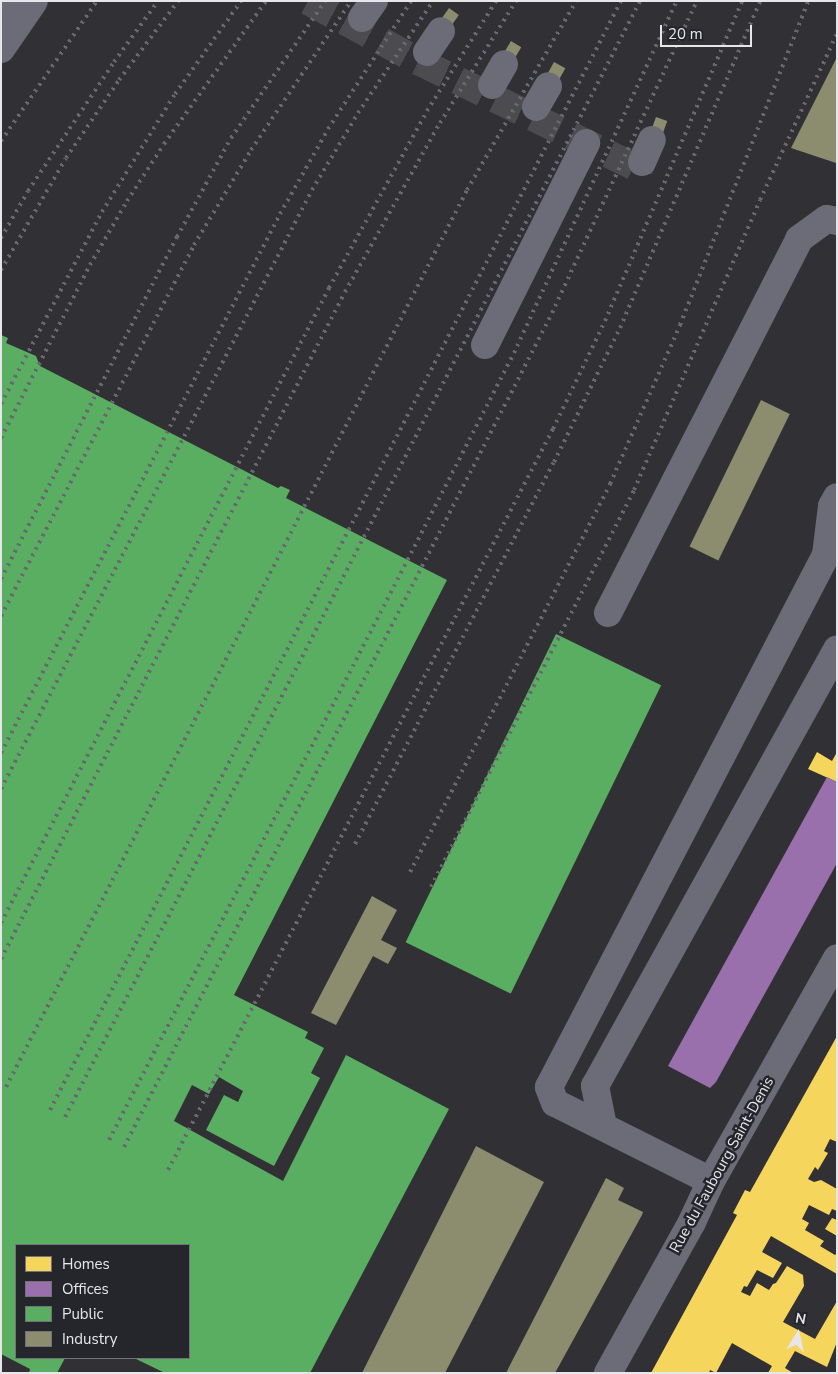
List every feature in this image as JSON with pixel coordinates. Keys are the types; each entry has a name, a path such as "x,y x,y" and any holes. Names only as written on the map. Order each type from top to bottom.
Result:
{"street":[{"path":"1,8 5,1"},
{"path":"1,49 34,1"},
{"path":"485,345 586,143"},
{"path":"608,613 799,240 827,219 837,221"},
{"path":"711,1181 555,1103 549,1087 826,555 832,506 837,497"},
{"path":"603,1126 595,1086 837,650"},
{"name":"Rue du Faubourg Saint-Denis","path":"608,1373 692,1222 711,1181 837,958"}],"building: Homes":[{"path":"817,752 832,761 837,752 837,782 808,769"},
{"path":"837,1036 837,1142 830,1139 824,1151 828,1153 818,1170 815,1167 808,1179 814,1182 821,1180 837,1189 837,1211 832,1209 829,1215 809,1205 802,1219 809,1223 805,1230 824,1241 820,1246 835,1255 837,1253 837,1274 771,1236 762,1252 782,1263 773,1278 757,1270 747,1287 744,1286 741,1292 750,1296 757,1283 769,1290 787,1266 803,1275 804,1286 783,1322 815,1339 837,1301 837,1342 827,1367 795,1351 785,1368 793,1373 768,1373 772,1366 732,1343 716,1373 710,1370 709,1373 651,1373 737,1215 733,1213 745,1190 750,1192"},
{"path":"832,1218 837,1220 837,1236 825,1229"}],"building: Offices":[{"path":"827,777 837,782 837,863 716,1082 710,1088 668,1066"}],"building: Public":[{"path":"1,335 8,338 6,343 36,356 40,366 278,488 281,486 290,490 286,498 447,580 234,995 308,1032 305,1038 324,1048 311,1073 320,1078 274,1166 206,1130 224,1095 238,1102 243,1091 219,1077 209,1094 192,1085 174,1121 283,1181 346,1055 449,1109 310,1373 165,1373 136,1359 190,1359 190,1244 15,1244 15,1359 64,1359 57,1373 29,1373 30,1369 1,1354"},
{"path":"556,634 661,685 511,994 406,942"}],"building: Industry":[{"path":"449,8 459,15 431,54 421,47"},
{"path":"511,41 521,47 497,88 486,82"},
{"path":"837,57 837,160 836,163 791,148"},
{"path":"554,62 565,68 542,110 531,104"},
{"path":"656,117 667,121 651,165 640,161"},
{"path":"761,400 790,414 718,561 690,547"},
{"path":"372,896 397,910 381,940 397,948 388,964 373,956 336,1025 311,1013"},
{"path":"476,1146 544,1182 445,1373 362,1373"},
{"path":"606,1178 624,1188 618,1200 643,1212 642,1215 555,1373 506,1373"}],"tunnel":[{"path":"308,1 420,62 639,169 649,146"}],"railway":[{"path":"1,141 97,1"},
{"path":"1,238 28,191 114,62 158,1"},
{"path":"1,270 66,158 119,80 178,1"},
{"path":"1,404 102,212 175,94 241,1"},
{"path":"1,438 90,265 127,201 164,144 266,1"},
{"path":"1,579 177,237 231,138 325,1"},
{"path":"1,616 194,245 251,150 351,1"},
{"path":"1,753 280,214 328,129 411,1"},
{"path":"1,789 312,190 358,113 433,1"},
{"path":"1,923 329,288 427,111 496,1"},
{"path":"1,959 345,292 440,123 516,1"},
{"path":"6,1087 467,190 576,1"},
{"path":"50,1110 621,1"},
{"path":"65,1117 640,1"},
{"path":"109,1140 514,353 677,1"},
{"path":"124,1147 552,313 697,1"},
{"path":"168,1170 553,429 605,321 742,1"},
{"path":"355,844 554,462 620,328 760,1"},
{"path":"410,872 610,484 680,325 808,1"},
{"path":"431,887 634,490 760,200 837,33"}]}
